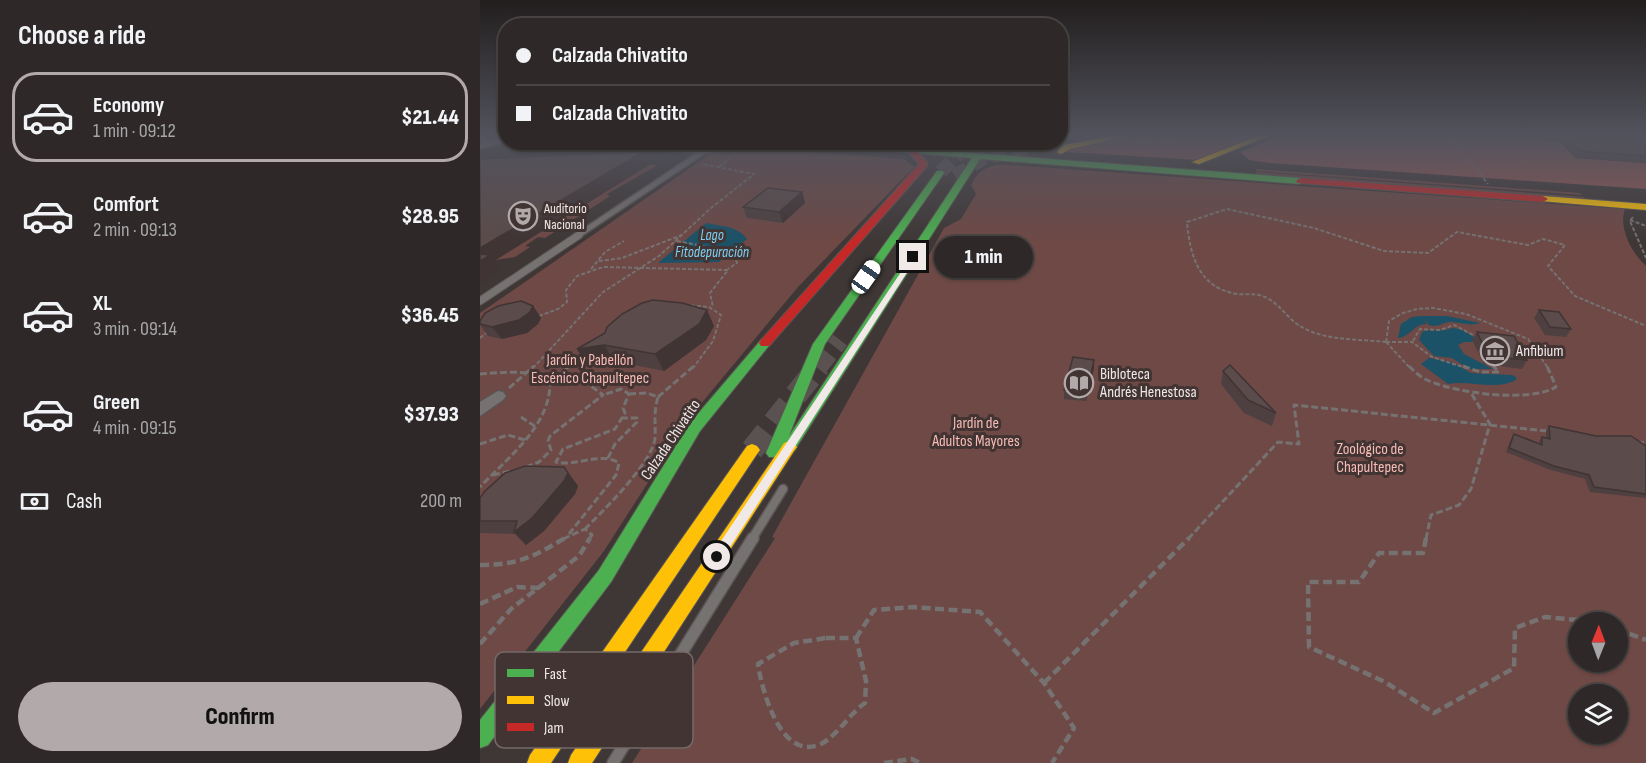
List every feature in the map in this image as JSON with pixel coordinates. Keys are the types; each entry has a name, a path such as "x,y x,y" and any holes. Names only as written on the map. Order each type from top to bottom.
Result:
{"main road":[{"name":"Calzada Chivatito","path":"546,652 605,576 695,427 779,326 918,171"},
{"path":"653,652 755,500 967,171"},
{"path":"1232,171 1646,203"},
{"path":"1349,171 1488,184 1631,194 1646,203"},
{"path":"755,500 819,344 940,173"},
{"path":"860,311 955,176"},
{"path":"614,652 752,450"},
{"name":"Calzada Chivatito","path":"480,737 495,718"},
{"path":"538,763 548,748"},
{"path":"579,763 589,748"}],"street":[{"path":"480,410 498,396"}],"lane":[{"path":"480,301 675,171"},
{"path":"682,652 783,489"},
{"path":"613,763 622,748"}],"path":[{"path":"498,396 527,374 603,292 659,256 711,208 754,174 734,171"},
{"path":"1478,171 1488,184"},
{"path":"1630,220 1646,203"},
{"path":"1493,366 1498,372 1489,374 1467,370 1449,359 1432,357 1423,346 1413,341 1386,342 1309,331 1288,319 1279,307 1260,295 1237,294 1208,284 1196,269 1187,222 1202,215 1227,209 1314,228 1384,251 1428,253 1457,232 1528,245 1543,239 1565,245 1548,266 1575,296 1591,305 1607,308 1646,326"},
{"path":"1630,220 1646,226"},
{"path":"1630,220 1637,242 1646,258"},
{"path":"599,261 626,257 685,234"},
{"path":"539,316 567,302 566,293 570,283 589,271 605,252 624,241"},
{"path":"589,271 610,267 728,270 735,267 737,263 733,252 677,241"},
{"path":"713,308 710,293 728,270"},
{"path":"569,534 585,529 615,499 650,452 655,439 653,417 658,397 698,364 715,340 721,315 713,308 682,305"},
{"path":"1407,309 1446,310 1468,315 1497,324 1508,332 1528,339 1551,373 1556,387 1552,392 1541,395 1492,391 1471,393 1450,389 1426,379 1386,342 1389,321 1407,309"},
{"path":"1413,341 1420,329 1440,330 1450,325 1460,327 1481,341"},
{"path":"480,338 490,330"},
{"path":"480,487 536,427 547,410 550,382 585,351"},
{"path":"480,374 527,374 545,377 550,382 583,381 597,387 603,395"},
{"path":"493,475 520,469 548,456 551,450 548,441 550,436 603,395 621,389 629,394 647,393 658,397"},
{"path":"1471,393 1478,408 1490,424"},
{"path":"480,565 514,564 546,550 569,534 616,475 619,463 608,458 570,465 556,462 563,448 608,434 615,429 622,418 629,394"},
{"path":"1044,683 1212,515 1278,442 1299,444 1294,405 1557,432"},
{"path":"521,417 536,427"},
{"path":"608,458 615,444 637,422 637,418 622,418"},
{"path":"1490,424 1471,489 1459,505 1431,515 1423,553 1379,553 1359,582 1308,582 1309,647 1385,682 1434,713 1514,668 1515,628 1545,617 1568,619"},
{"path":"480,444 505,435 518,435 525,440"},
{"path":"1635,442 1646,443"},
{"path":"480,644 511,609 579,556 592,535 585,529"},
{"path":"480,604 517,587 540,588"},
{"path":"856,638 812,637 788,643 758,664 760,684 775,721 787,739 800,745 818,746 835,734 855,709 865,703 866,681 856,638 874,610 913,607 980,612 1044,683 1074,728 1052,763"},
{"path":"1628,633 1646,640"},
{"path":"884,763 912,759 920,763"}],"green space":[{"path":"640,171 648,171 607,194 610,196 545,238 538,237 525,246 530,247 515,257 495,260"},
{"name":"Jardín y Pabellón Escénico Chapultepec","path":"686,171 911,171 798,287 690,417 604,551 525,652 495,652 495,690 480,709 480,313"},
{"name":"Zoológico de Chapultepec","path":"983,171 1082,171 1625,209 1623,224 1625,232 1636,254 1646,266 1646,763 632,763 642,748 693,748 693,667 775,538 772,537 944,228 961,219 976,194 971,185"},
{"path":"1256,171 1278,171 1580,193 1582,195"},
{"path":"1256,172 1584,197 1586,199 1256,175"}],"shaded area":[{"path":"1379,171 1646,171 1646,189"}],"water":[{"name":"Lago Fitodepuración","path":"706,223 734,229 747,239 719,262 658,263"},
{"path":"1447,316 1480,323 1449,322 1432,326 1423,317 1427,324 1398,338 1401,324 1412,317"},
{"path":"1460,329 1476,338 1473,342 1458,345 1464,354 1493,369 1469,369 1452,358 1434,356 1419,340 1422,332"},
{"path":"1429,358 1452,362 1471,373 1512,375 1516,377 1516,380 1500,385 1448,384 1421,364"}],"building":[{"name":"Auditorio Nacional","path":"480,171 611,171 480,248"},
{"path":"768,188 802,192 779,212 743,207"},
{"path":"480,254 490,255 480,261"},
{"path":"653,300 682,303 707,310 699,324 655,354 604,345 577,349 605,333 607,327 622,314"},
{"path":"521,301 533,306 530,312 519,320 492,327 480,324 485,313 498,306"},
{"path":"1539,310 1559,312 1571,329 1550,327"},
{"path":"1477,332 1514,336 1527,360 1488,356"},
{"name":"Bibloteca Andrés Henestosa","path":"1073,357 1094,360 1087,393 1064,390"},
{"path":"1230,365 1276,413 1248,400 1223,371"},
{"path":"1549,426 1596,436 1631,436 1646,446 1646,494 1594,487 1589,475 1554,466 1509,448 1514,434 1542,445 1542,437 1550,439"},
{"path":"525,466 564,467 568,473 564,481 532,518 514,532 517,521 480,521 480,498 485,491 505,473"}],"tunnel":[{"path":"955,176 964,171"},
{"path":"818,368 840,340"},
{"path":"752,450 819,366"}],"traffic: fast":[{"path":"789,447 968,171"},
{"path":"1164,171 1300,181"},
{"path":"774,453 819,344 940,173"},
{"path":"546,652 605,576 695,427 765,343"},
{"path":"480,737 495,718"}],"traffic: slow":[{"path":"1543,199 1646,207"},
{"path":"653,652 789,447"},
{"path":"614,652 752,450"},
{"path":"538,763 548,748"},
{"path":"579,763 589,748"}],"traffic: jam":[{"path":"765,343 918,171"},
{"path":"1300,181 1543,199"}],"place":[{"name":"Auditorio Nacional","path":"523,216"},
{"name":"Anfibium","path":"1495,351"},
{"name":"Bibloteca Andrés Henestosa","path":"1079,383"}],"route":[{"path":"717,557 913,257"}],"park label":[{"name":"Jardín de Adultos Mayores","path":"976,432"}]}
